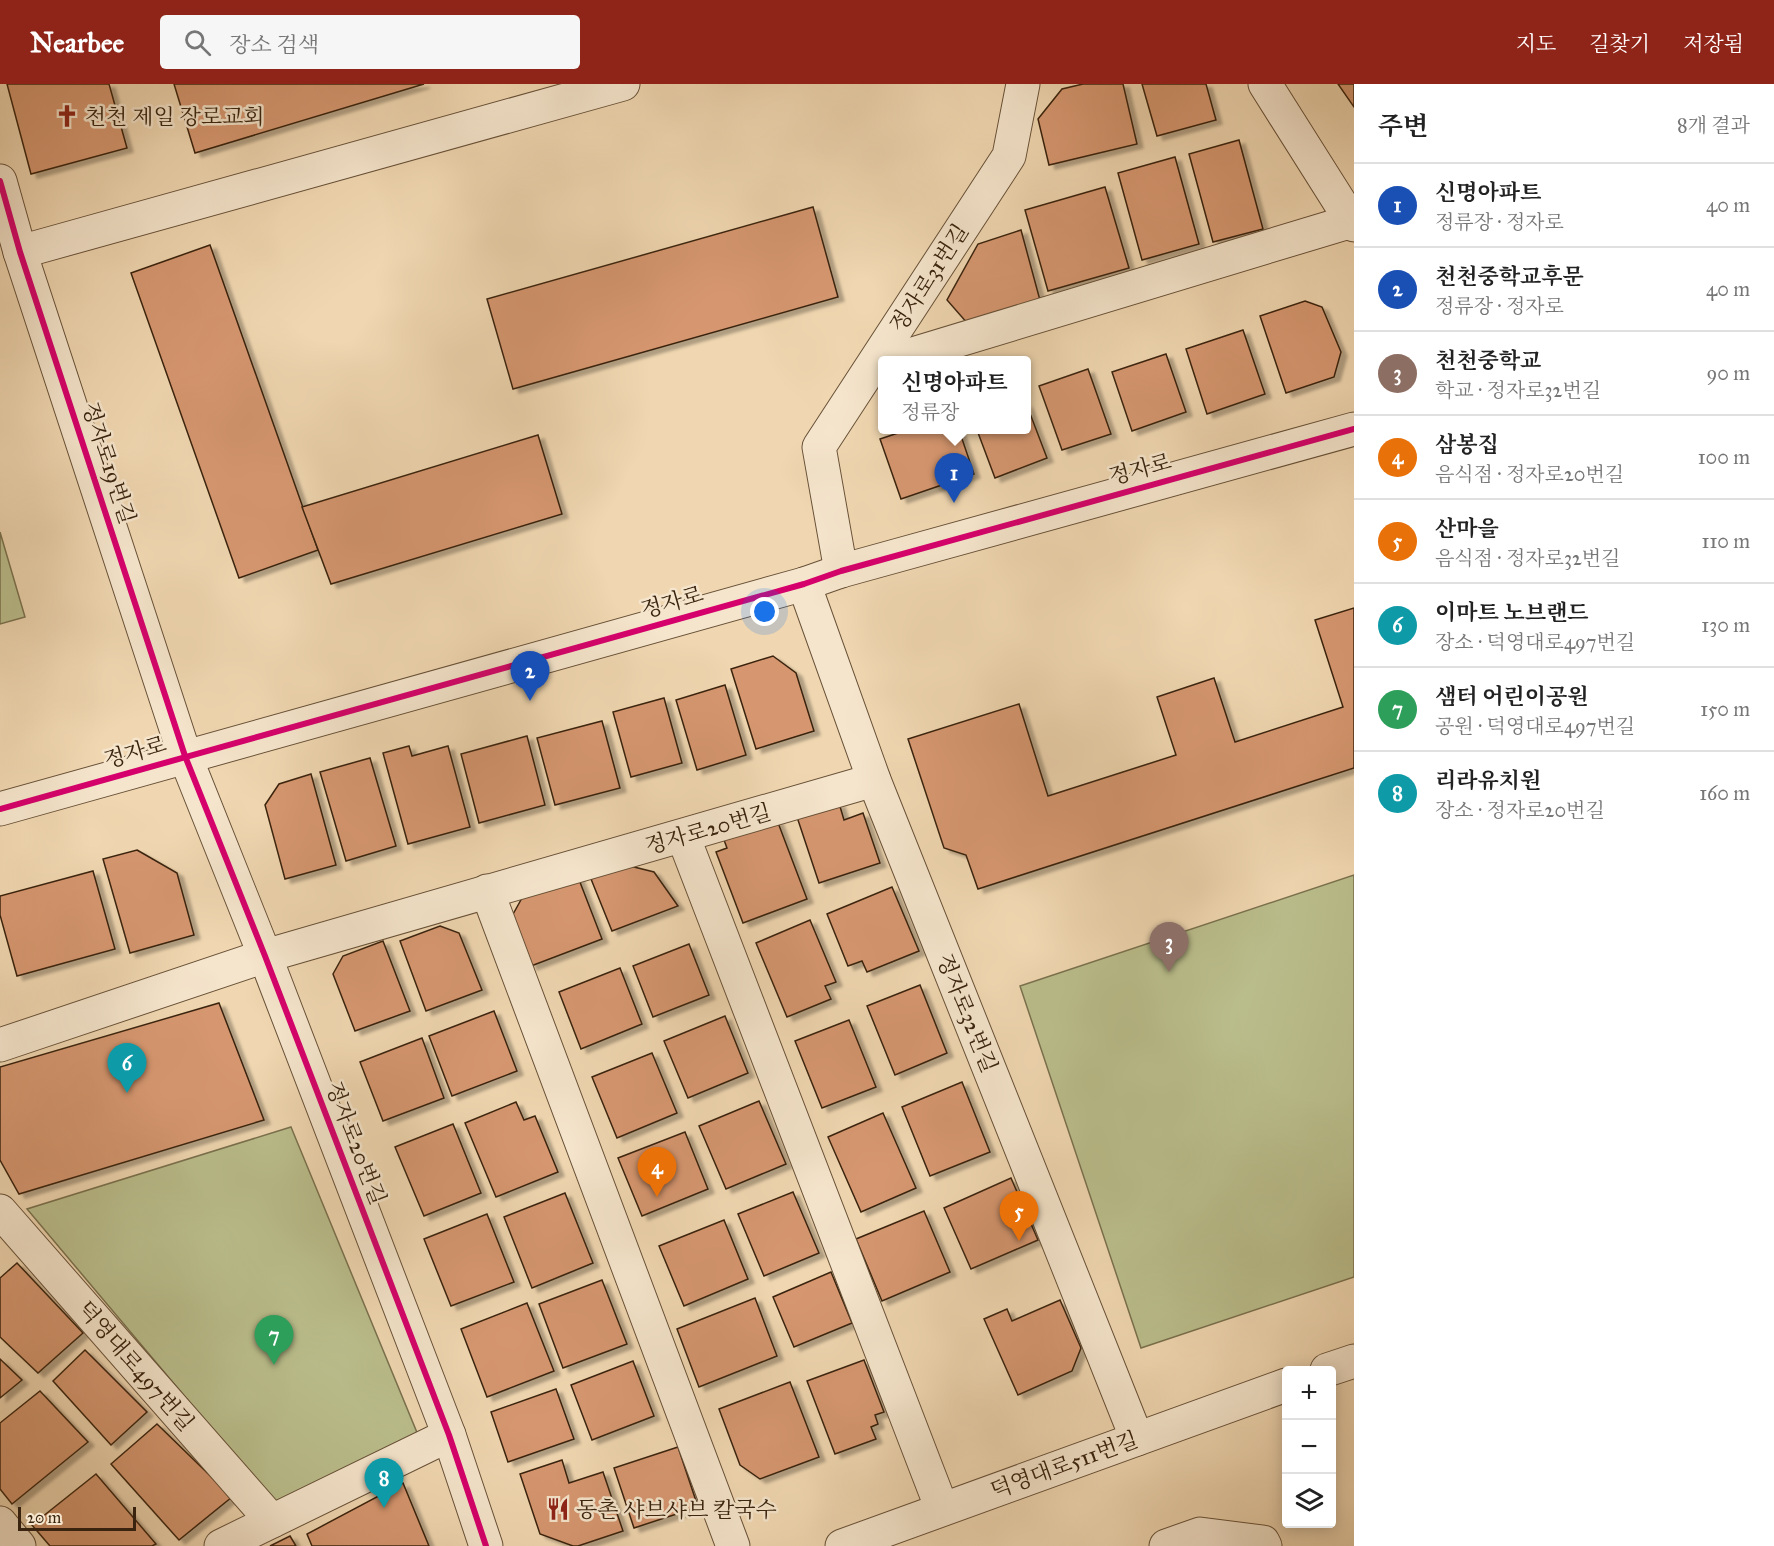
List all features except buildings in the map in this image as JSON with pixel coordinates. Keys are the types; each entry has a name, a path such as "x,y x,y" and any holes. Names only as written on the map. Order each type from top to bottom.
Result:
{"street":[{"path":"20,252 623,84"},
{"name":"정자로31번길","path":"887,356 1009,156 1023,84"},
{"path":"909,356 1353,223 1265,84"},
{"name":"정자로19번길","path":"0,181 20,252 185,756"},
{"name":"정자로31번길","path":"841,571 819,447 878,369"},
{"name":"정자로","path":"0,809 804,584 841,571 1354,429"},
{"name":"정자로32번길","path":"804,584 874,780 1137,1439"},
{"name":"정자로20번길","path":"185,756 449,1435 486,1546"},
{"name":"정자로20번길","path":"265,957 874,780"},
{"path":"683,836 942,1509"},
{"path":"487,891 734,1546"},
{"path":"0,1045 265,957"},
{"name":"덕영대로497번길","path":"0,1211 272,1521"},
{"path":"1336,1368 1354,1361"},
{"name":"덕영대로511번길","path":"842,1546 1282,1387"},
{"path":"221,1546 449,1435"},
{"path":"0,1523 19,1546"},
{"path":"1166,1546 1200,1534 1263,1542 1264,1546"}],"green space":[{"path":"0,532 25,617 0,624"},
{"path":"1354,875 1354,1277 1141,1348 1020,986"},
{"path":"291,1127 418,1435 277,1506 27,1209"}],"cycle path":[{"path":"0,181 20,252 185,756 265,956 449,1435 486,1546"},
{"path":"0,809 804,584 841,571 1354,429"}],"place":[{"name":"천천 제일 장로교회","path":"67,116"},
{"name":"신명아파트","path":"954,503"},
{"name":"천천중학교후문","path":"530,701"},
{"name":"천천중학교","path":"1169,972"},
{"name":"이마트 노브랜드","path":"127,1093"},
{"name":"삼봉집","path":"657,1197"},
{"name":"산마을","path":"1019,1241"},
{"name":"샘터 어린이공원","path":"274,1365"},
{"name":"리라유치원","path":"384,1508"},
{"name":"동촌 샤브샤브 칼국수","path":"558,1509"}]}
